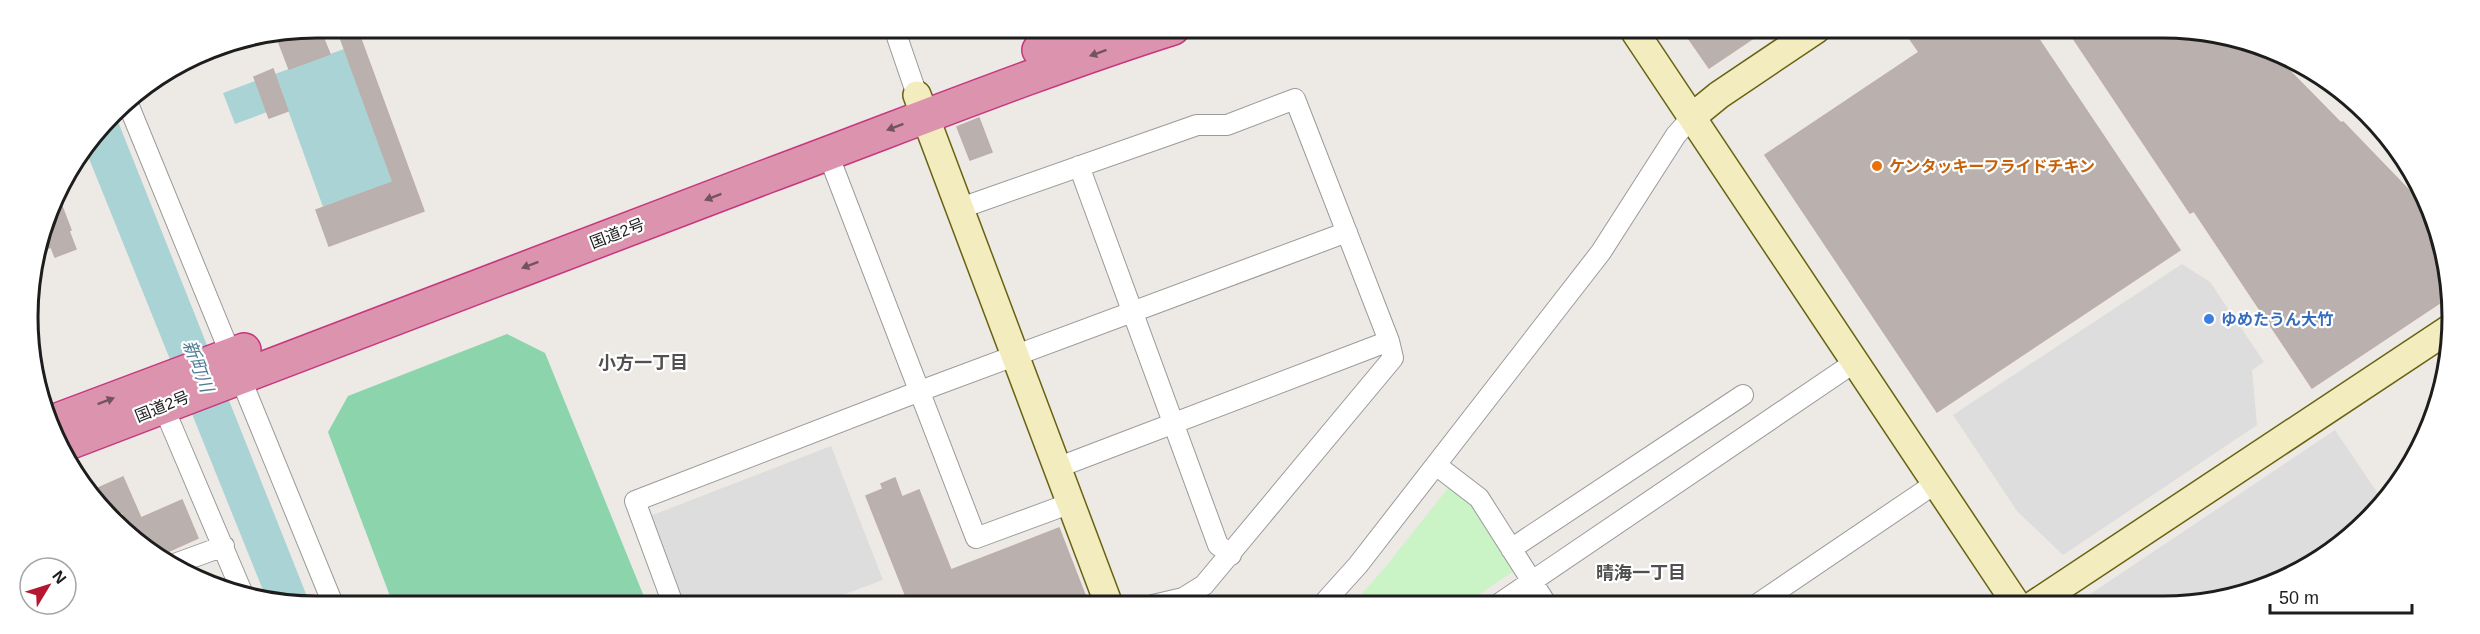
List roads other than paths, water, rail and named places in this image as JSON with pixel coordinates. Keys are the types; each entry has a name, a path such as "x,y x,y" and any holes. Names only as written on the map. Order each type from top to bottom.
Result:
{"highway":[{"name":"国道2号","path":"67,443 231,367 921,105 1075,38"},
{"name":"国道2号","path":"231,367 828,154 921,105 1141,38"},
{"name":"国道2号","path":"58,421 168,395"}],"street":[{"path":"898,38 1106,596"},
{"path":"1639,38 2012,596"},
{"path":"1329,596 1358,565 1601,252 1676,135 1692,117 1719,95 1804,38"},
{"path":"961,208 1197,125 1227,125 1295,99 1389,341 1393,358 1231,555 1204,585 1186,596"},
{"path":"130,109 231,367 330,596"},
{"path":"828,154 976,538 1071,503"},
{"path":"1079,166 1218,545 1231,555"},
{"path":"671,596 635,501 920,391 1347,232"},
{"path":"2045,596 2442,334"},
{"path":"1059,467 1389,341"},
{"path":"1510,596 1855,362"},
{"path":"168,395 239,585"},
{"path":"1511,549 1743,395"},
{"path":"1436,465 1479,498 1542,596"},
{"path":"1768,596 1936,483"},
{"path":"182,562 224,546"}],"water":[{"path":"344,49 393,182 323,207 275,74"},
{"path":"255,81 267,112 235,124 223,93"},
{"name":"新町川","path":"118,121 307,596 263,591 88,157"}],"place":[{"name":"ケンタッキーフライドチキン","path":"1877,166"},
{"name":"ゆめたうん大竹","path":"2209,319"}],"district":[{"name":"小方一丁目","path":"643,363"},
{"name":"晴海一丁目","path":"1641,573"}]}
